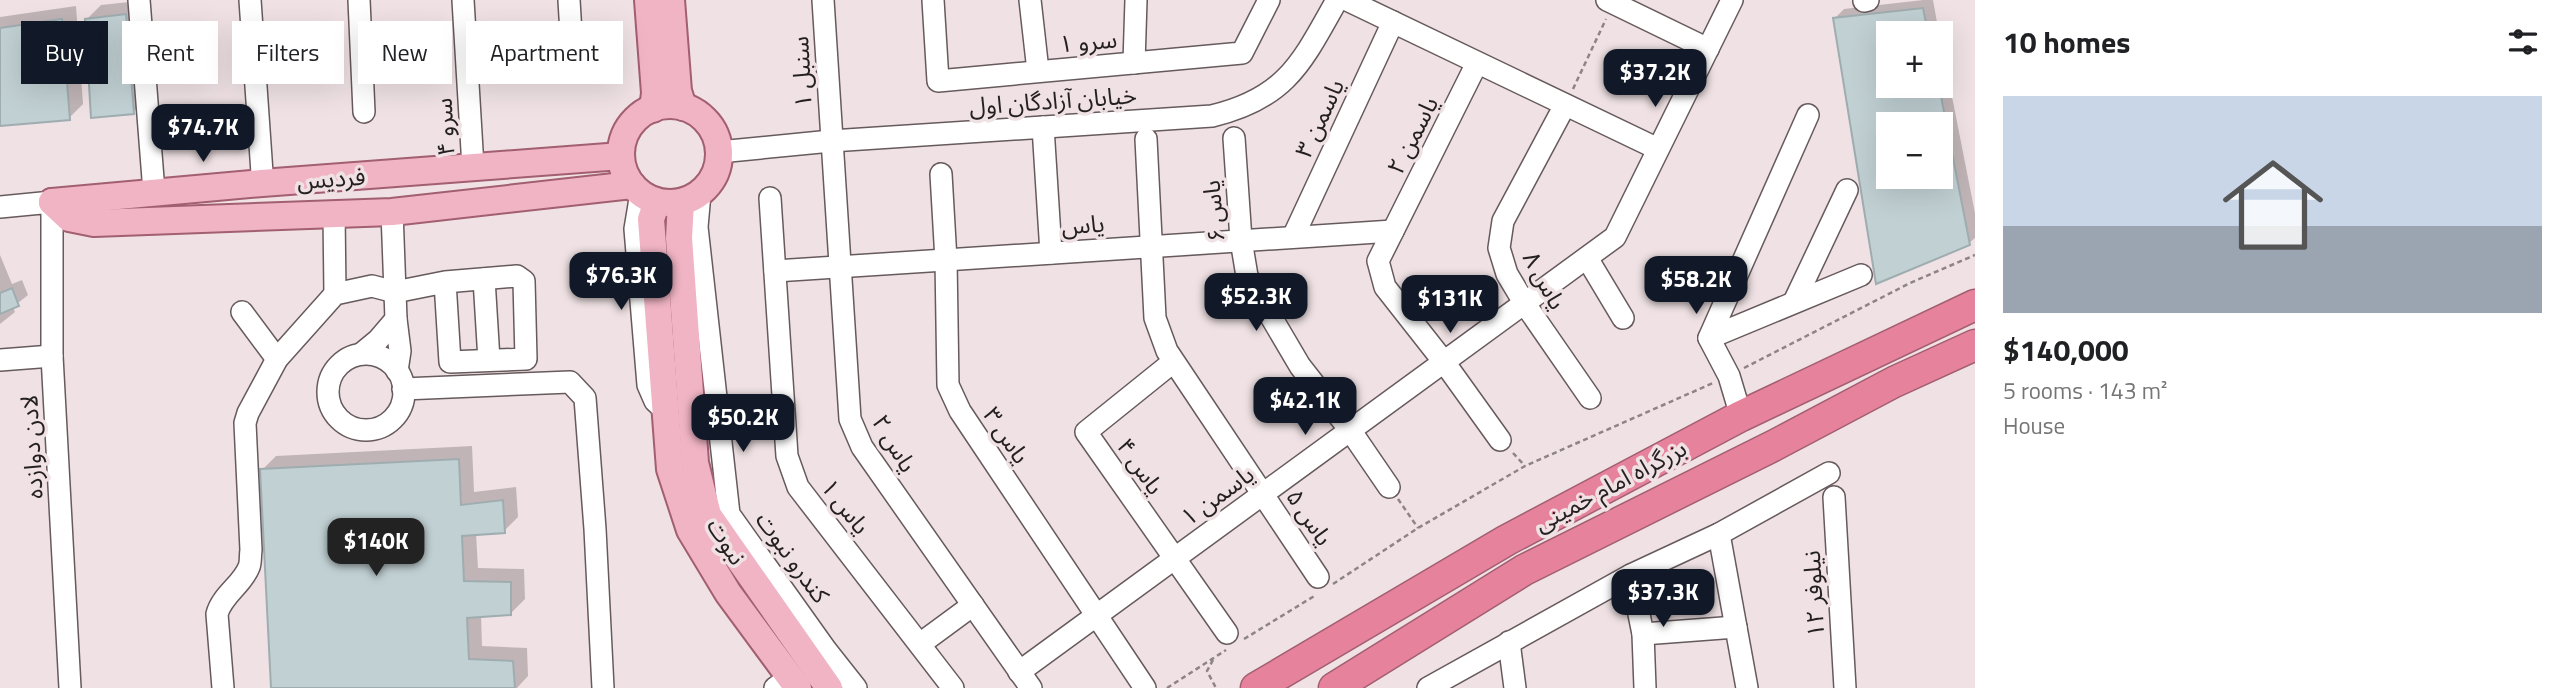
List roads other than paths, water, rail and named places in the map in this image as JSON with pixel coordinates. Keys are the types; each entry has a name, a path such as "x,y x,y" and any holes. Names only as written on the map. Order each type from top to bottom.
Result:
{"highway":[{"name":"بزرگراه امام خمینی","path":"1256,688 1507,540 1741,416 1975,304"},
{"name":"بزرگراه امام خمینی","path":"1334,688 1524,570 1895,382 1975,345"},
{"path":"1566,509 1551,520 1546,534 1557,546 1577,544"},
{"path":"1507,540 1525,535 1537,546 1537,558 1524,570"}],"main road":[{"path":"648,0 655,93 653,108"},
{"path":"671,0 678,91 683,107"},
{"path":"51,202 69,218 94,223 392,212 662,195 711,181 717,167 719,152 716,137 708,124 697,114 683,107 668,105 653,108 629,127 623,141 621,156 624,172 662,195"},
{"name":"فردیس","path":"51,202 621,156"},
{"name":"نبوت","path":"662,195 651,219 670,469 690,530 788,684"},
{"name":"نبوت","path":"662,195 679,238 695,463 708,515 829,688"},
{"path":"1895,382 1975,359"}],"street":[{"path":"139,0 154,192"},
{"path":"250,0 262,173"},
{"path":"359,0 364,112"},
{"name":"سرو ۴","path":"463,0 473,167"},
{"path":"569,0 570,21"},
{"name":"سنبل ۱","path":"822,0 831,141"},
{"name":"سرو ۱","path":"933,0 938,80 1242,53 1265,1"},
{"path":"1030,0 1038,71"},
{"path":"1133,63 1136,0"},
{"name":"خیابان آزادگان اول","path":"719,152 831,141 1212,116 1238,110 1263,97 1288,79 1307,55 1337,0"},
{"path":"1347,0 1658,149 1732,0"},
{"path":"1610,2 1709,49"},
{"name":"یاسمن ۳","path":"1293,237 1393,22"},
{"name":"یاسمن ۲","path":"1477,63 1378,261 1385,287 1444,362 1500,440"},
{"name":"یاس ۸","path":"1565,105 1503,221 1499,248 1507,274 1524,303 1590,398"},
{"path":"1709,338 1808,115"},
{"path":"1043,127 1051,253"},
{"name":"یاس ۶","path":"1234,138 1241,240 1247,276 1300,366 1390,487"},
{"name":"یاس ۵","path":"1146,139 1155,318 1167,351 1318,577"},
{"name":"یاس ۲","path":"831,141 850,419 862,447 1025,680"},
{"name":"یاسمن ۱","path":"1025,680 1096,616 1615,237 1658,149"},
{"name":"یاس ۳","path":"941,174 946,260 947,385 960,411 1145,688"},
{"path":"1794,302 1847,190"},
{"name":"کندرو نبوت","path":"662,195 697,227 729,514 856,688"},
{"name":"یاس ۱","path":"770,198 787,456 798,487 953,688"},
{"name":"فردیس","path":"0,207 51,202"},
{"name":"لادن دوازده","path":"51,202 52,356 70,688"},
{"path":"392,212 396,319 403,398 390,422 363,430 350,427 339,419 331,407 328,393 330,380 337,368 378,340 396,319"},
{"path":"334,213 335,294"},
{"name":"یاس","path":"775,271 1393,231"},
{"path":"1587,258 1623,318"},
{"path":"1709,338 1861,275"},
{"path":"223,688 217,614 219,605 236,587 249,567 251,550 245,423 248,412 277,359 335,294 372,286 395,292 445,282 517,276 524,281 526,359 450,362 445,282"},
{"path":"484,279 489,360"},
{"path":"242,312 277,359"},
{"path":"1709,338 1729,376 1741,416"},
{"path":"361,354 375,355 388,361 400,380"},
{"path":"0,360 52,356"},
{"name":"یاس ۴","path":"1173,362 1086,432 1234,639"},
{"path":"400,380 570,382 584,398 595,529 603,688"},
{"path":"1428,688 1632,575 1719,534 1829,473"},
{"name":"نیلوفر ۱۲","path":"1834,497 1845,688"},
{"path":"1719,534 1747,688"},
{"path":"1632,575 1643,634 1645,688"},
{"path":"920,644 973,605"},
{"path":"1643,634 1736,627"},
{"path":"1509,642 1515,688"}]}
